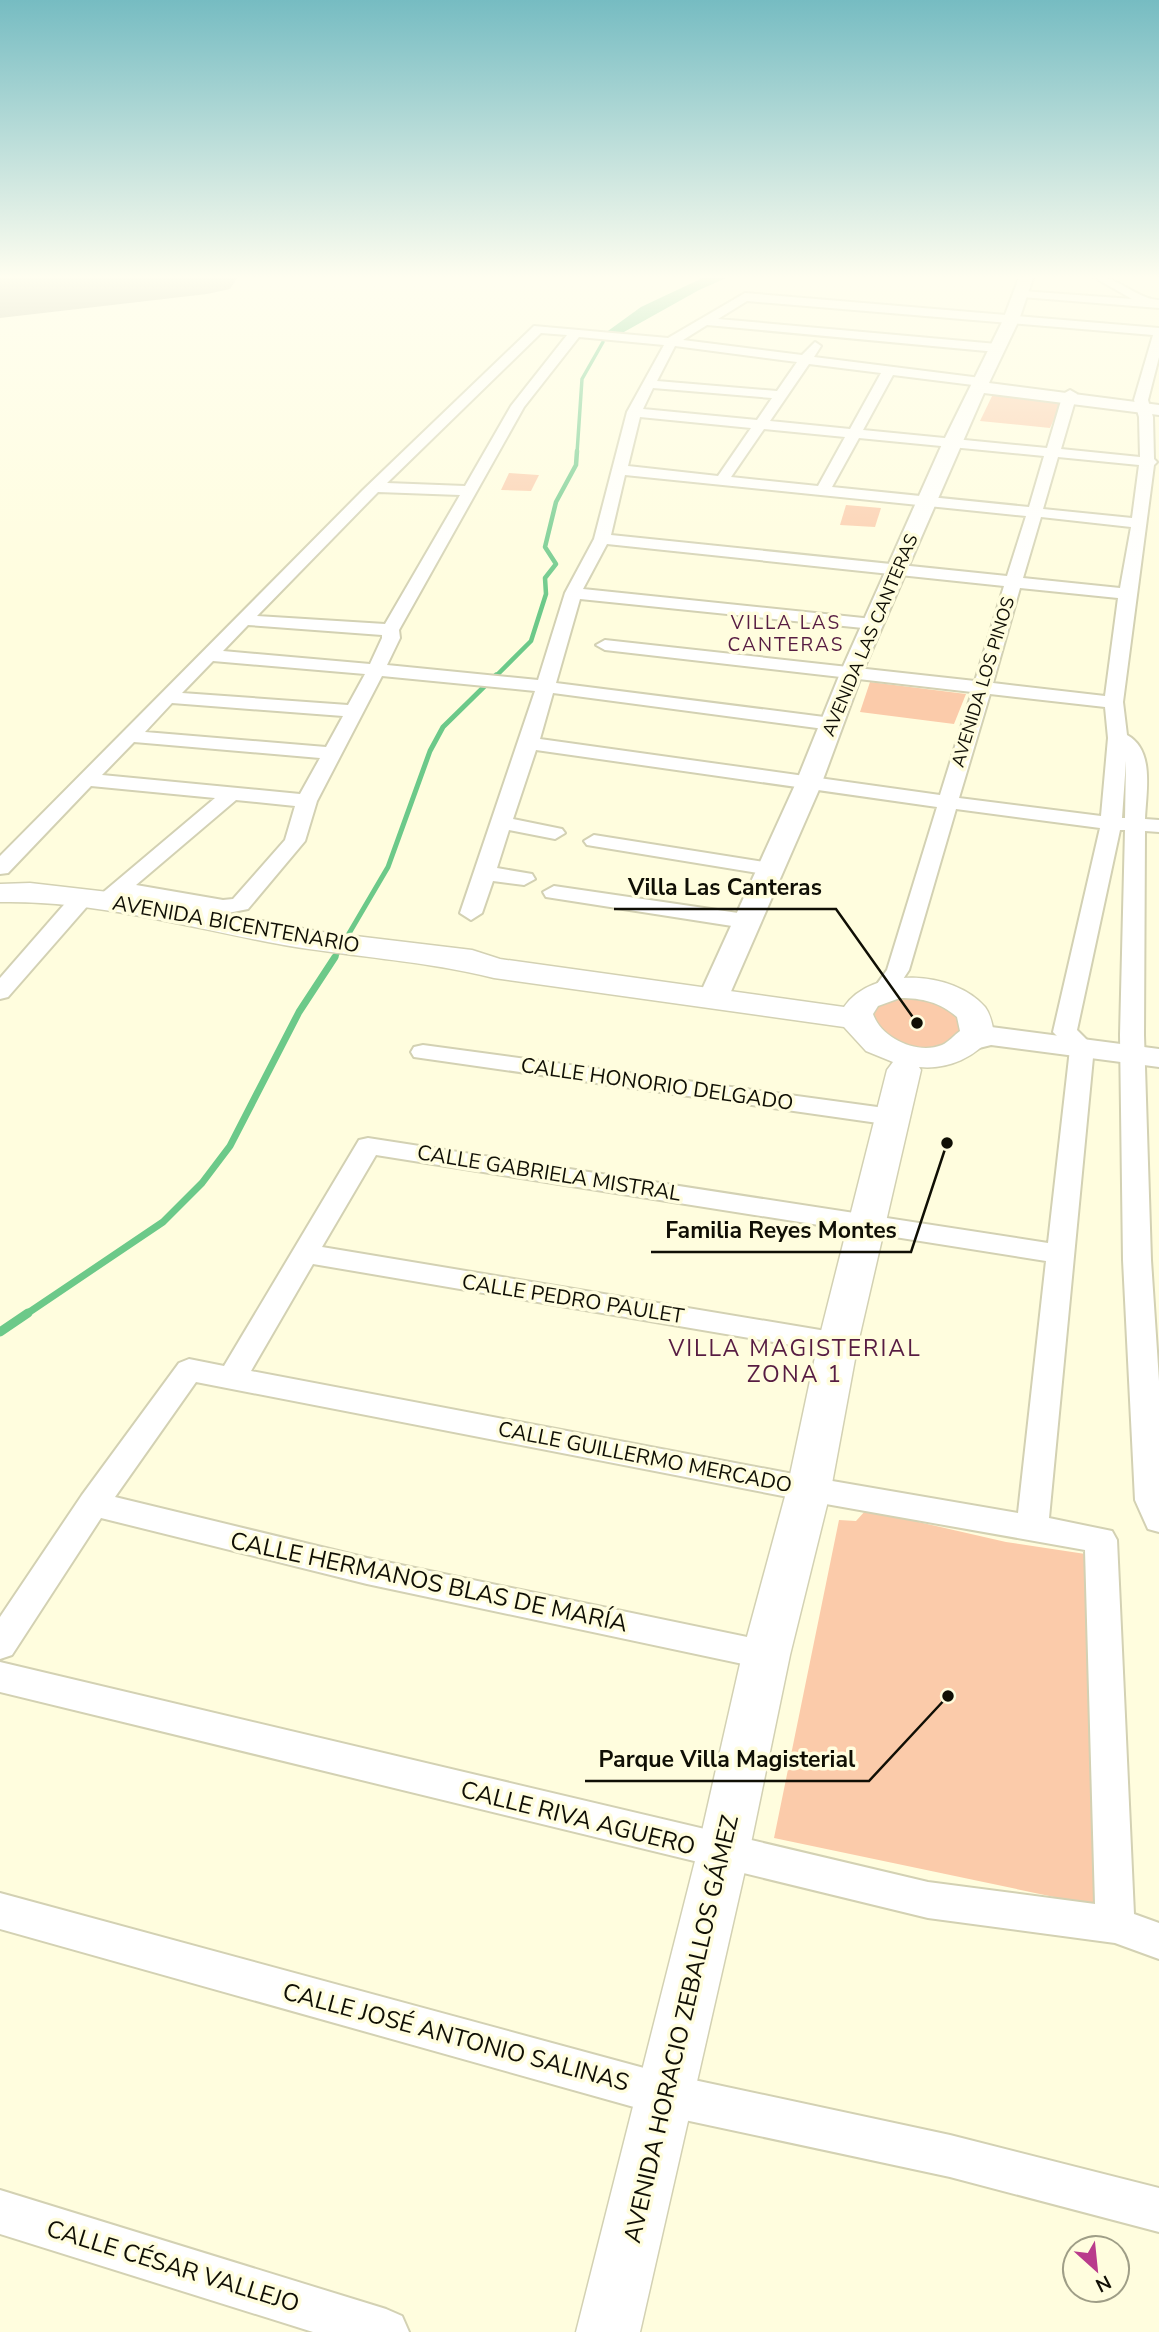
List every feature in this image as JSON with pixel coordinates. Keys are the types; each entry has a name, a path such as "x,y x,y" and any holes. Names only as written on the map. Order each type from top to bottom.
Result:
{"main road":[{"name":"AVENIDA BICENTENARIO","path":"0,893 94,899 232,926 379,950 472,960 494,968 716,990 946,995 972,1028"},
{"path":"883,993 859,1030 869,1041 908,1059 962,1048 972,1028"},
{"name":"AVENIDA HORACIO ZEBALLOS GÁMEZ","path":"608,2332 723,1853 766,1655 809,1489 838,1343 908,1059"}],"street":[{"path":"0,869 244,620 482,384"},
{"path":"94,899 134,891 223,907 240,904 295,841 307,801 376,670 391,638 390,630 467,491 518,406 535,384"},
{"path":"471,912 529,743 573,593 602,539 634,412 647,384 779,396"},
{"path":"722,480 788,384"},
{"path":"822,491 881,384"},
{"path":"971,384 1070,396 1152,400 1149,484 1128,594 1114,702 1118,738 1111,823 1073,1039 1061,1254 1032,1528"},
{"name":"AVENIDA LAS CANTERAS","path":"716,990 808,785 852,671 979,385"},
{"name":"AVENIDA LOS PINOS","path":"883,993 983,688 1070,396"},
{"path":"634,412 853,431 1150,462"},
{"path":"620,470 1140,523"},
{"path":"377,487 467,491"},
{"path":"602,539 1128,594"},
{"path":"573,593 873,624"},
{"path":"244,620 390,630"},
{"path":"605,645 1114,702"},
{"path":"210,655 544,688 832,724"},
{"path":"168,697 354,711"},
{"path":"130,736 333,753"},
{"path":"1118,738 1131,744 1136,763 1135,891 1144,953 1146,1046 1151,1500 1159,1520"},
{"path":"529,743 808,785 1111,823 1159,826"},
{"path":"1136,763 1159,765"},
{"path":"87,780 307,801"},
{"path":"0,992 94,899 233,793"},
{"path":"503,823 555,833"},
{"path":"594,841 770,869"},
{"path":"485,873 524,879"},
{"path":"1135,891 1159,894"},
{"path":"554,892 745,921"},
{"path":"972,1028 991,1036 1073,1039 1146,1046"},
{"name":"CALLE HONORIO DELGADO","path":"423,1052 892,1116"},
{"name":"CALLE GABRIELA MISTRAL","path":"307,1254 368,1146 1061,1254"},
{"path":"232,1378 307,1254"},
{"name":"CALLE PEDRO PAULET","path":"307,1254 838,1343"},
{"name":"CALLE GUILLERMO MERCADO","path":"93,1504 189,1370 809,1489 1101,1540 1115,1925"},
{"path":"0,1645 93,1504"},
{"name":"CALLE HERMANOS BLAS DE MARÍA","path":"93,1504 367,1571 766,1655"},
{"name":"CALLE RIVA AGUERO","path":"0,1677 723,1853 928,1900 1115,1925 1159,1941"},
{"name":"CALLE JOSÉ ANTONIO SALINAS","path":"0,1911 666,2095 950,2156 1159,2210"},
{"name":"CALLE CÉSAR VALLEJO","path":"0,2212 386,2332"}],"shaded area":[{"path":"994,392 1062,401 1050,428 980,421"},
{"path":"509,473 539,475 531,491 501,490"},
{"path":"846,505 881,508 875,527 840,525"},
{"path":"870,682 966,694 954,724 860,712"},
{"path":"911,995 948,1004 965,1025 951,1044 930,1049 894,1045 869,1015 882,1002"},
{"path":"866,1510 1006,1542 1092,1555 1097,1906 774,1838 839,1520 856,1521"}],"waterway":[{"path":"577,453 582,384"},
{"path":"495,677 531,641 546,594 545,578 556,564 545,547 556,502 576,465 577,451"},
{"path":"334,959 388,867 430,751 443,727 496,675"},
{"path":"25,1315 163,1222 202,1183 230,1146 299,1012 335,957"},
{"path":"0,1332 28,1313"}],"place":[{"name":"Villa Las Canteras","path":"917,1023"},
{"name":"Familia Reyes Montes","path":"947,1143"},
{"name":"Parque Villa Magisterial","path":"948,1696"}],"district":[{"name":"VILLA LAS CANTERAS","path":"786,633"},
{"name":"VILLA MAGISTERIAL ZONA 1","path":"795,1361"}]}
